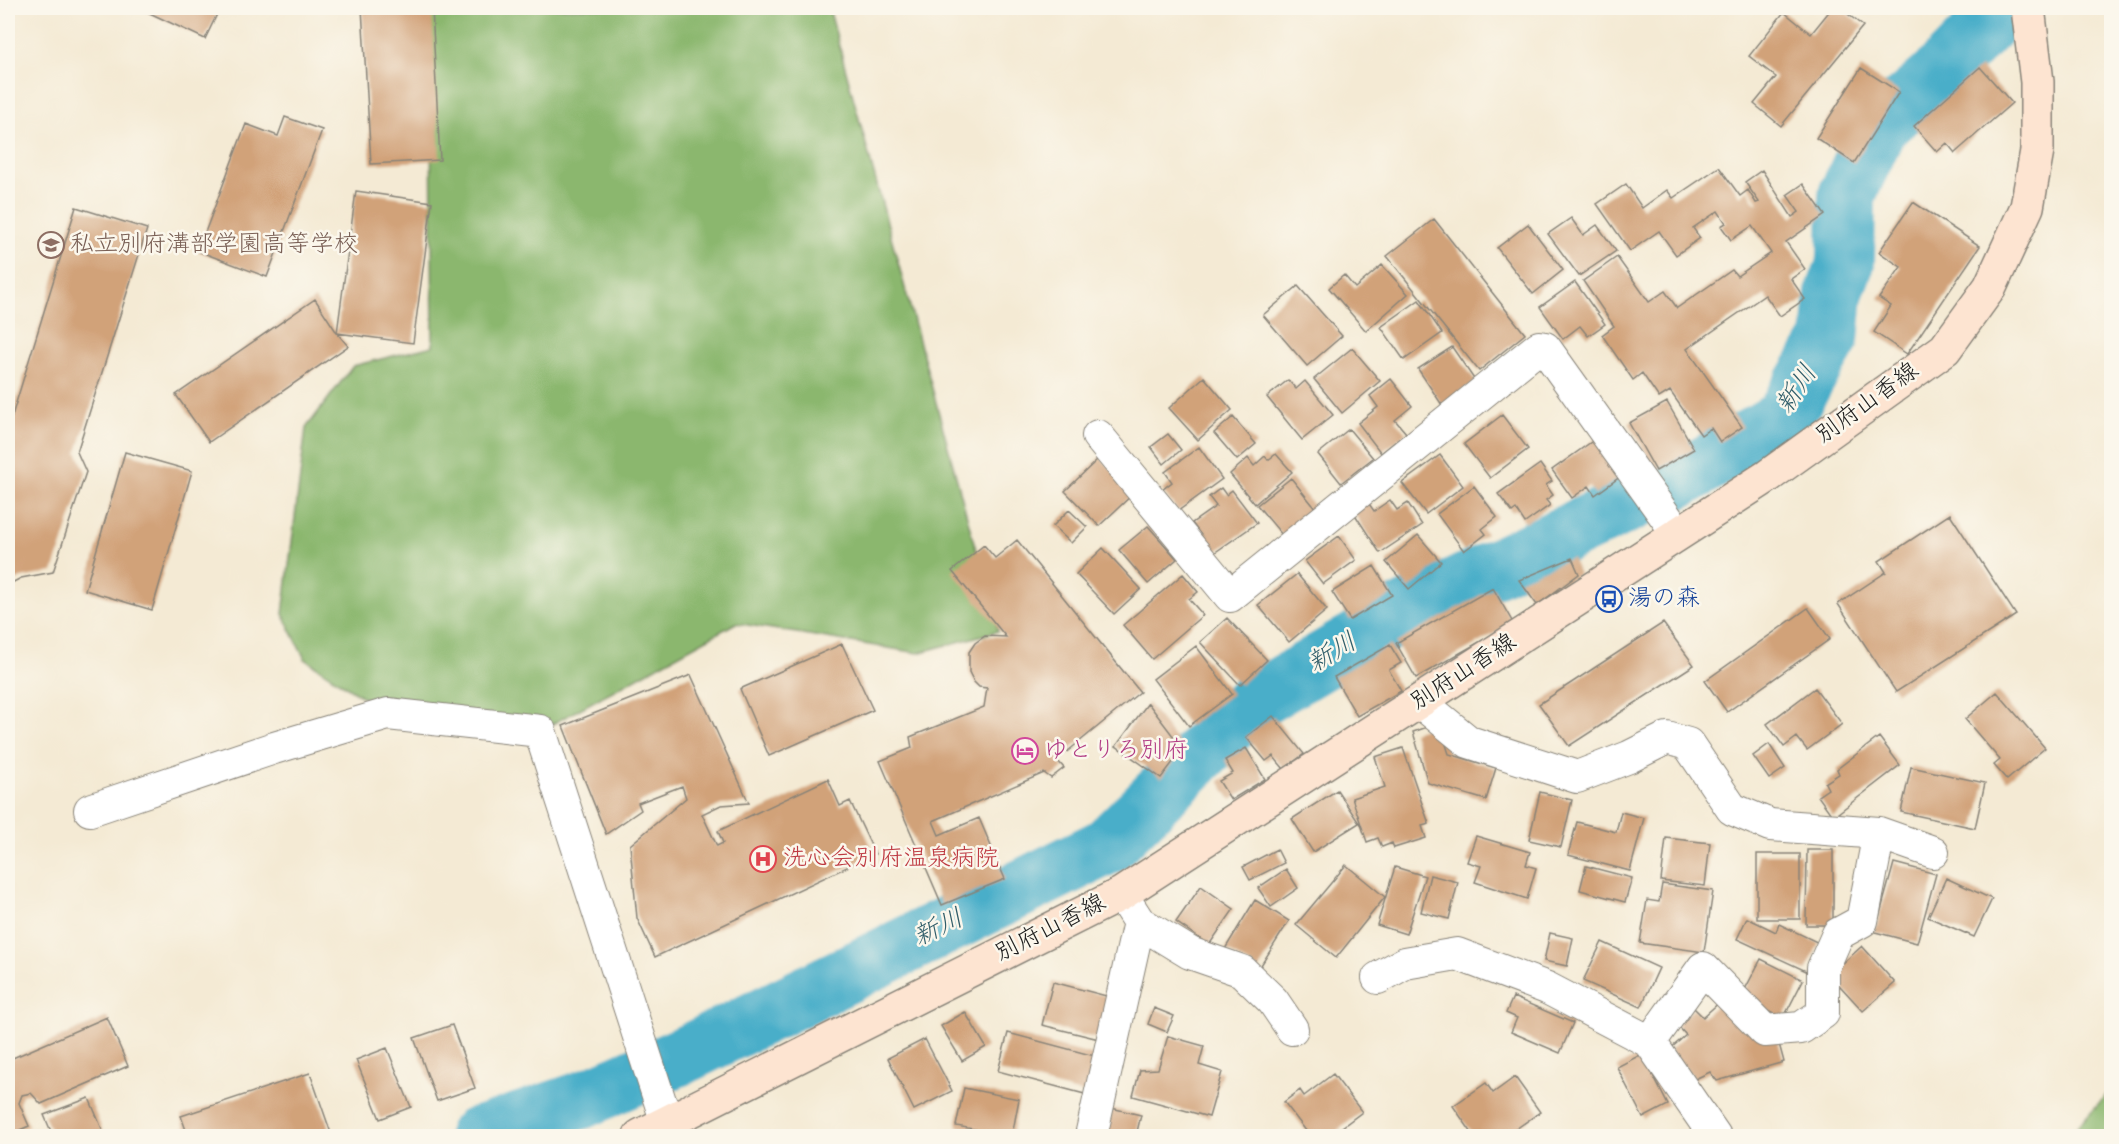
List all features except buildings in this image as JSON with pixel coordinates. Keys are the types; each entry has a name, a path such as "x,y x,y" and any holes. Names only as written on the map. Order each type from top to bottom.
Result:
{"main road":[{"name":"別府山香線","path":"654,1130 1121,894 1420,702 1671,524 1768,476 1945,349 1990,287 2027,207 2037,151 2037,82 2028,8"}],"street":[{"path":"1098,436 1230,596 1539,347 1545,348 1671,524"},
{"path":"1420,702 1469,742 1577,777 1629,757 1667,738 1678,741 1688,744 1732,809 1770,825 1879,834 1933,852"},
{"path":"90,810 274,748 388,714 540,731 654,1130"},
{"path":"1650,1042 1702,968 1765,1031 1801,1028 1823,1013 1822,968 1838,934 1862,921 1879,834"},
{"path":"1121,894 1139,922 1190,953 1242,971 1273,1000 1292,1029"},
{"path":"1091,1137 1139,922"},
{"path":"1378,978 1405,963 1457,954 1547,988 1650,1042 1715,1137"}],"green space":[{"path":"430,8 829,8 998,631 918,653 736,623 540,731 388,714 305,659 283,614 306,428 353,366 433,346"},
{"path":"2111,1090 2111,1136 2069,1136"}],"waterway":[{"name":"新川","path":"477,1136 582,1100 686,1054 1107,846 1253,702 1406,611 1688,475 1783,418 1830,339 1834,294 1846,262 1847,195 1879,126 1934,79 1987,25 2000,8"}],"place":[{"name":"私立別府溝部学園高等学校","path":"51,245"},
{"name":"湯の森","path":"1609,599"},
{"name":"ゆとりろ別府","path":"1025,751"},
{"name":"洗心会別府温泉病院","path":"763,859"}]}
